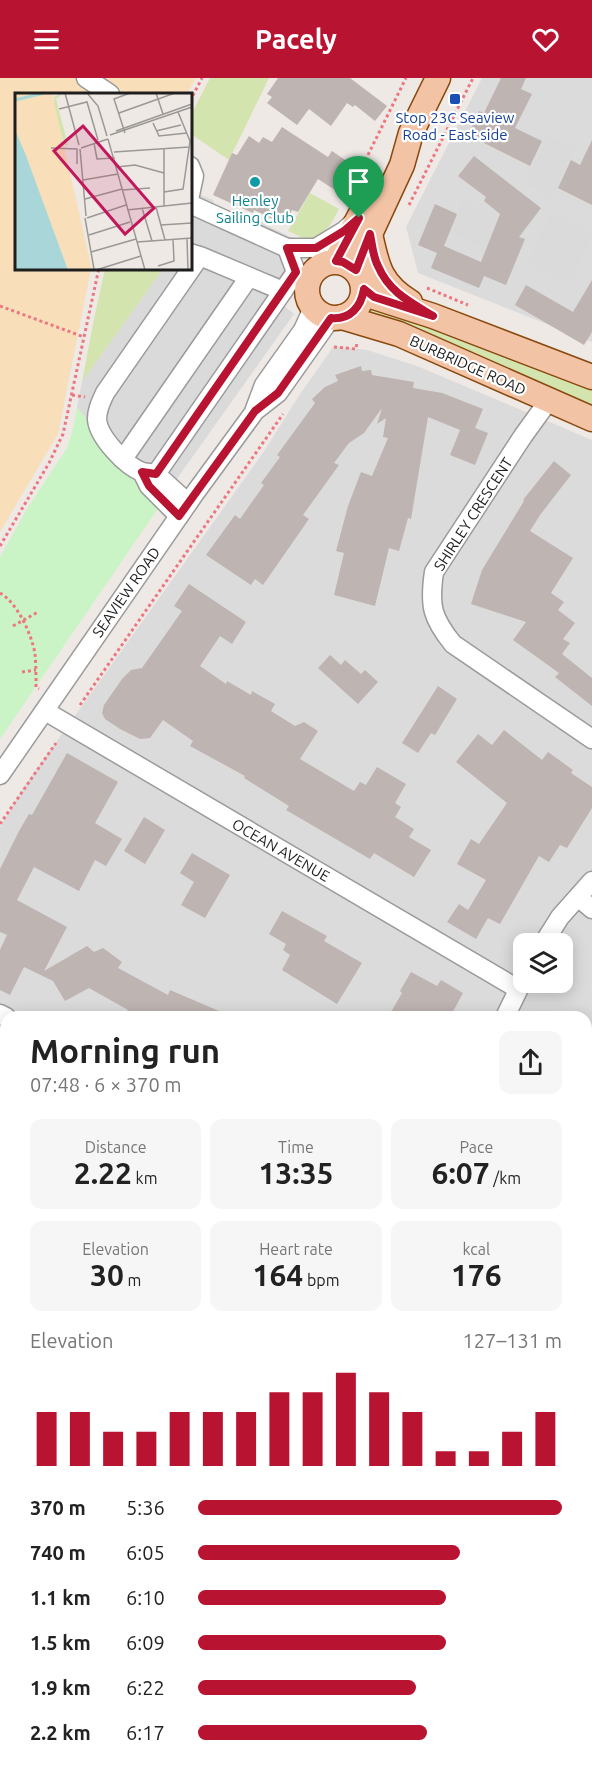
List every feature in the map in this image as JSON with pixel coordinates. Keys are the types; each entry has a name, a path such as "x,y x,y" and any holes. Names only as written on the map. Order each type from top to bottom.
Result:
{"main road":[{"path":"352,273 327,262 318,267 308,281 306,290 308,300 329,314 351,314 358,307 363,298 352,273 365,226 391,157 411,133 438,78"},
{"path":"365,226 377,264 387,284 403,298 433,316"},
{"name":"BURBRIDGE ROAD","path":"352,273 374,297 433,316 592,376"},
{"name":"BURBRIDGE ROAD","path":"329,314 399,334 592,418"}],"street":[{"path":"86,78 108,93"},
{"path":"192,171 194,176 192,186"},
{"path":"192,205 287,248 316,248 344,231 365,226"},
{"path":"149,473 296,272 287,248"},
{"path":"195,255 283,291"},
{"path":"184,509 149,473 123,459 105,439 97,422 98,407 105,393 185,270"},
{"path":"123,459 249,277"},
{"name":"SEAVIEW ROAD","path":"0,775 184,509 255,411 278,393 329,314"},
{"name":"SHIRLEY CRESCENT","path":"549,400 434,572 431,588 433,610 439,627 453,644 592,739"},
{"name":"OCEAN AVENUE","path":"45,711 513,979"},
{"path":"550,933 560,916 592,881"},
{"path":"578,897 592,909"},
{"path":"508,1011 517,993"}],"path":[{"path":"192,97 202,78"},
{"path":"357,178 406,78"},
{"path":"408,206 473,78"},
{"path":"0,546 49,463 63,434 99,270"},
{"path":"418,284 472,307"},
{"path":"0,306 84,337"},
{"path":"327,353 334,346 356,349"},
{"path":"72,395 87,398"},
{"path":"80,705 283,413"},
{"path":"0,593 15,606 23,621 34,652 36,687 39,690"},
{"path":"13,626 38,612"},
{"path":"22,672 36,670"},
{"path":"0,824 56,743"}],"shaded area":[{"path":"482,78 592,78 592,342 418,273 406,227"},
{"path":"548,136 575,147 550,200 525,182"},
{"path":"192,191 213,200 217,211 244,223 254,219 299,241 283,305 294,314 159,504 97,439 77,407 82,382 162,270 192,270"},
{"path":"463,200 499,217 486,249 450,232"},
{"path":"552,211 592,233 570,284 528,263"},
{"path":"334,346 367,350 417,366 592,440 592,1011 0,1011 0,827 24,787 263,453"}],"green space":[{"path":"210,78 269,78 229,160 192,135 192,113"},
{"path":"310,193 339,209 323,233 313,239 307,239 288,231"},
{"path":"105,270 162,270 82,382"},
{"path":"374,304 592,390 592,406 368,317"},
{"path":"77,407 97,439 159,504 159,507 0,739 0,557 27,509 67,448"}],"sand":[{"path":"0,78 196,78 188,93 15,93 15,270 91,270 58,434 0,532"}],"building":[{"path":"278,78 350,78 387,106 375,121 355,105 353,107 347,103 331,126 309,109 297,125 267,103 272,97 267,94"},
{"path":"501,78 526,78 521,89 532,94 515,128 542,141 530,166 468,135 479,111 484,113"},
{"path":"282,127 328,157 332,151 351,164 335,190 318,179 298,212 292,210 285,225 254,210 253,213 213,195 232,153 237,155 249,136 259,143 263,137 272,142"},
{"path":"592,140 592,205 558,188 571,160 580,165"},
{"path":"474,156 541,208 519,237 525,239 506,285 484,276 479,288 431,268 437,253 418,245 435,204 457,214 444,246 481,262 500,214 484,201 486,197 458,176"},
{"path":"592,280 592,332 584,345 515,305 526,285 573,312"},
{"path":"361,366 362,371 371,370 372,375 414,382 413,388 442,393 483,409 475,428 488,433 475,465 450,455 460,430 428,417 411,519 408,518 399,551 389,548 375,606 334,595 344,553 336,551 348,506 361,472 372,476 388,438 383,437 386,418 377,424 382,408 364,433 349,443 334,463 339,465 303,515 309,519 263,585 255,579 251,585 206,555 235,515 240,519 264,485 261,483 280,457 277,455 315,403 312,399 325,387 338,381 335,375"},
{"path":"554,461 571,475 530,531 573,558 551,593 564,602 558,610 575,623 563,639 570,643 562,654 592,678 592,706 555,677 559,673 513,640 526,622 471,604 482,570 523,500"},
{"path":"189,584 246,622 232,644 220,636 200,666 226,684 227,681 251,695 252,691 275,704 271,711 295,726 304,722 318,731 300,759 354,791 360,782 366,785 377,767 406,784 395,803 401,807 395,817 414,829 409,837 431,850 414,877 374,853 370,859 286,810 289,806 244,778 245,776 190,746 193,741 163,720 150,738 140,739 105,719 102,713 104,705 122,679 131,670 142,668 182,611 174,606"},
{"path":"330,655 341,665 345,660 361,674 365,670 378,682 358,704 318,668"},
{"path":"438,686 457,699 435,735 431,733 418,753 402,743"},
{"path":"504,730 542,760 548,752 573,770 571,773 592,787 592,808 567,848 560,845 549,862 539,856 500,924 488,918 476,939 447,922 459,904 468,910 486,880 457,864 471,839 479,844 507,803 456,762 478,734 492,745"},
{"path":"67,753 118,782 95,823 122,839 106,866 95,860 79,891 34,867 17,900 67,927 44,971 87,946 94,952 103,948 122,962 118,968 168,995 170,990 219,1011 127,1011 89,988 65,1001 53,981 24,967 10,995 0,990 0,950 7,935 0,932 0,869 29,814 32,815"},
{"path":"144,817 165,830 145,864 124,851"},
{"path":"192,853 230,875 205,918 181,905 194,882 180,873"},
{"path":"282,911 327,936 324,941 362,963 337,1004 282,970 290,955 283,950 286,944 269,934"},
{"path":"411,972 437,986 441,980 463,993 453,1011 392,1011 402,993 400,991"}],"place":[{"name":"Stop 23C Seaview Road - East side","path":"455,99"},
{"name":"Henley Sailing Club","path":"255,182"}],"route":[{"path":"359,218 336,261 343,262 356,270 370,234 377,264 387,284 403,298 433,316 374,297 364,289 363,298 358,307 351,314 342,318 331,318 278,393 255,411 179,516 149,486 142,472 156,474 296,272 287,248 316,248 344,231 359,218"}]}
